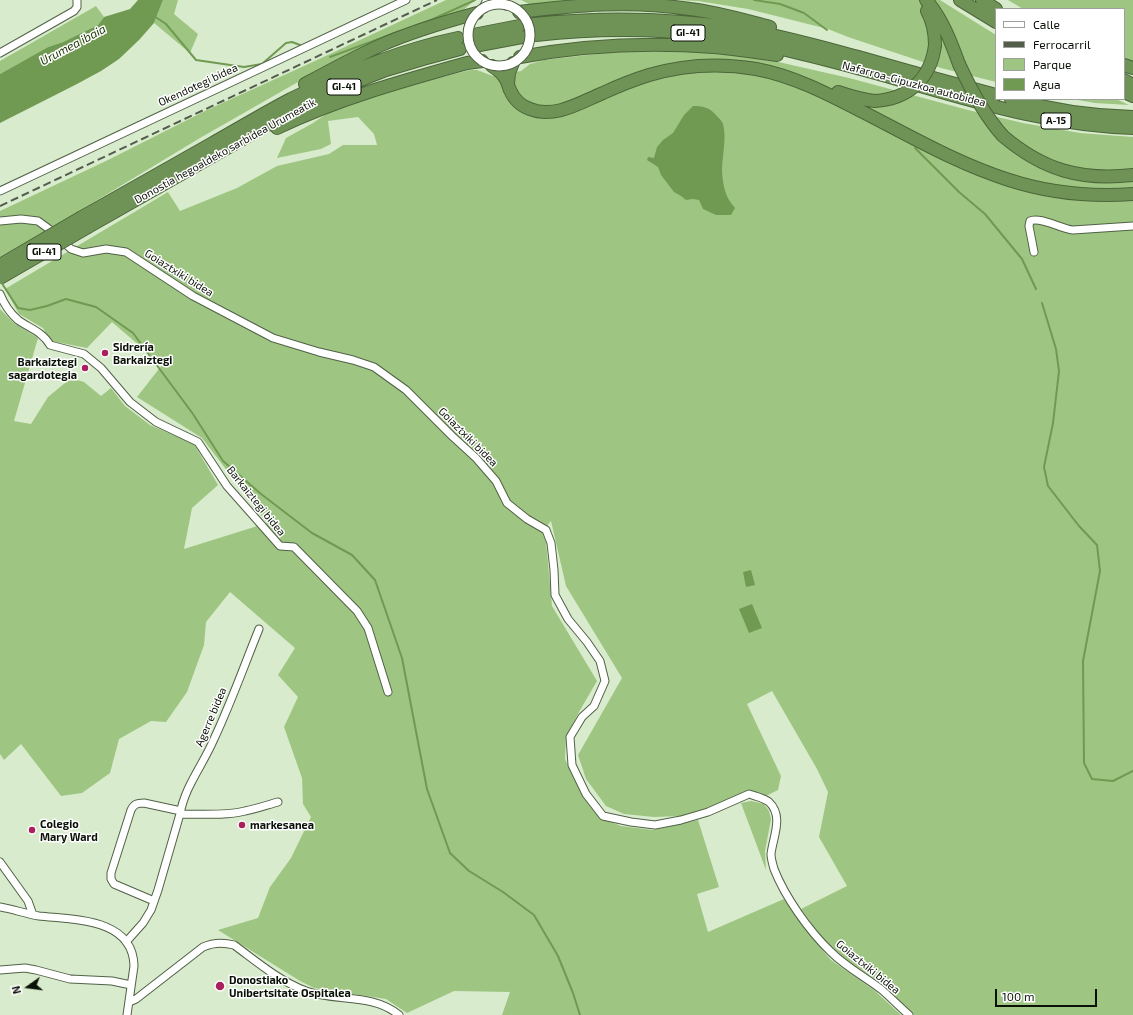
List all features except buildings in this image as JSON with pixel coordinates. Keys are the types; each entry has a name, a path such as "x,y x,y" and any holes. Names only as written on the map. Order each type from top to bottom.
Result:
{"highway":[{"path":"814,87 824,87 851,97 875,101 883,101 898,97 911,90 926,73 930,66 933,59 935,45 933,24 927,10 920,0"},
{"path":"926,0 934,8 950,39 959,64 982,109 992,125 1017,148 1034,159 1061,171 1083,176 1106,177 1133,175"},
{"path":"960,0 995,21"},
{"path":"982,0 996,8"},
{"path":"519,12 590,4 644,4 690,9 719,14 794,34 814,40 825,48"},
{"path":"253,120 262,110 340,65 398,38 483,7"},
{"name":"GI-41","path":"825,48 738,28 687,22 611,19 572,21 535,30 567,32 616,30 685,33 736,39 781,48 837,63"},
{"path":"473,40 520,32"},
{"name":"Donostia hegoaldeko sarbidea Urumeatik","path":"0,265 85,222 235,143 294,110 353,83 386,70 423,59 459,43 421,48 383,60 326,82 290,100 253,120 85,222 0,278"},
{"path":"510,88 509,73 516,60 540,54 620,45 681,45 716,47 782,56 824,64 837,63"},
{"name":"Nafarroa-Gipuzkoa autobidea","path":"825,48 995,95"},
{"path":"235,143 247,143 298,118 362,94 467,63 487,63 502,73 514,98 521,105 541,112 554,112 574,106 604,92 649,75 679,68 726,66 756,69 785,76 814,87 953,157 994,175 1026,185 1074,194 1133,194"},
{"name":"Nafarroa-Gipuzkoa autobidea","path":"837,63 1046,119 1110,128 1133,128"},
{"name":"A-15","path":"1015,100 1086,114 1133,117"},
{"path":"1107,195 1117,199 1133,199"}],"main road":[{"path":"503,2 524,17 530,38 525,52 516,60 503,66 487,63 472,51 468,38 470,24 483,7 503,2"}],"street":[{"path":"0,53 74,11 77,7 78,0"},
{"name":"Okendotegi bidea","path":"0,191 406,0"},
{"name":"Goiaztxiki bidea","path":"0,221 22,219 38,221 71,249 83,253 106,249 126,252 193,296 273,338 374,367 406,390 476,458 496,481 507,503 527,519 546,530 551,543 555,594 568,619 600,661 605,681 594,706 582,717 570,737 572,765 586,794 603,816 655,825 681,820 708,812 749,794 768,802 774,810 777,819 771,856 774,868 785,891 796,908 812,931 831,952 846,966 882,990 909,1015"},
{"path":"1034,252 1029,226 1030,221 1033,219 1073,230 1133,226"},
{"name":"Barkaiztegi bidea","path":"0,294 3,302 18,320 44,336 50,345 84,354 101,368 130,402 156,422 198,442 227,486 280,546 294,547 357,611 368,628 388,692"},
{"name":"Agerre bidea","path":"126,942 143,923 151,910 181,812 182,803 187,790 214,739 259,629"},
{"path":"154,901 114,884 111,879 111,873 133,805 144,803 181,812 199,814 235,813 278,802"},
{"path":"0,862 28,901 33,915"},
{"path":"0,907 33,915 101,924 113,930 131,947 134,960 127,1015"},
{"path":"129,1002 136,999 203,947 211,944 226,943 234,945 286,982 304,991 318,995 376,1002 395,1011 399,1015"},
{"path":"0,970 25,968 70,979 131,985"}],"green space":[{"path":"163,0 178,0 174,14 198,34 190,53 154,23"},
{"path":"446,0 475,0 460,13 333,62 200,138 0,257 0,211 108,160 207,110"},
{"path":"521,0 573,0 533,6"},
{"path":"676,0 940,0 995,34 995,82 941,68 828,29 748,9 698,1"},
{"path":"1008,0 1133,0 1133,70 1125,66 1125,8 1021,8"},
{"path":"96,6 104,17 98,25 63,42 48,47 0,74 0,61"},
{"path":"650,49 712,50 774,61 849,78 1023,123 1080,133 1133,137 1133,1015 913,1015 870,978 831,950 801,909 847,886 819,837 828,792 817,769 772,691 747,704 781,776 778,790 766,796 749,791 719,804 681,816 654,817 624,814 606,806 586,779 578,755 622,678 566,586 551,521 542,532 546,542 552,606 597,681 566,737 565,759 575,781 599,817 621,826 653,830 698,820 719,887 697,894 708,932 784,899 809,934 831,960 875,991 901,1015 502,1015 510,992 454,991 407,1013 386,999 314,988 300,981 218,930 258,918 270,887 291,858 311,817 303,804 302,778 284,727 298,697 278,675 295,648 230,592 206,622 204,645 187,692 166,722 151,721 119,739 110,773 82,793 61,796 21,744 4,760 0,754 0,309 15,324 38,338 14,421 31,424 48,397 71,378 84,382 101,396 111,388 125,406 150,425 194,444 218,485 192,508 184,549 267,523 202,438 137,397 162,365 112,322 87,348 51,341 43,328 19,314 5,289 168,192 180,211 237,188 277,166 329,154 343,145 377,145 374,134 358,117 328,121 331,144 321,149 277,158 286,138 313,123 333,109 359,98 470,70 477,70 493,76 521,71 530,64 544,60"},
{"path":"1078,100 1118,100 1129,105 1095,103"},
{"path":"751,801 764,804 769,811 771,819 765,851 766,870 741,803"}],"water":[{"name":"Urumea ibaia","path":"138,0 163,0 154,23 119,59 77,84 0,123 0,74 48,47 63,42 98,25 104,17 130,9"},
{"path":"693,106 708,108 723,124 725,135 722,176 727,195 735,208 731,215 716,215 703,209 699,200 686,200 674,192 661,175 658,167 647,160 648,157 654,158 657,147 663,140 673,133 684,115"},
{"path":"751,570 755,585 746,587 743,572"},
{"path":"752,604 762,628 749,633 739,609"}],"waterway":[{"path":"414,26 475,0"},
{"path":"754,0 780,4 804,13 827,30"},
{"path":"154,16 166,24 196,60 244,67 262,64 286,43 292,42 300,45"},
{"path":"330,57 400,31"},
{"path":"915,148 959,192 985,214 1022,259 1036,289"},
{"path":"1,282 18,308 30,310 66,299 96,307 133,333 193,414 223,461 261,494 312,533 352,555 375,580 402,658 427,789 450,853 469,871 503,892 534,915 558,956 580,1015"},
{"path":"1042,303 1056,349 1059,371 1053,423 1044,467 1048,486 1079,526 1097,545 1100,571 1083,661 1084,763 1092,779 1113,781 1133,771"}],"railway":[{"path":"0,206 437,0"}],"place":[{"name":"Sidrería Barkaiztegi","path":"105,353"},
{"name":"Barkaiztegi sagardotegia","path":"85,368"},
{"name":"markesanea","path":"242,825"},
{"name":"Colegio Mary Ward","path":"32,830"},
{"name":"Donostiako Unibertsitate Ospitalea","path":"220,986"}]}
